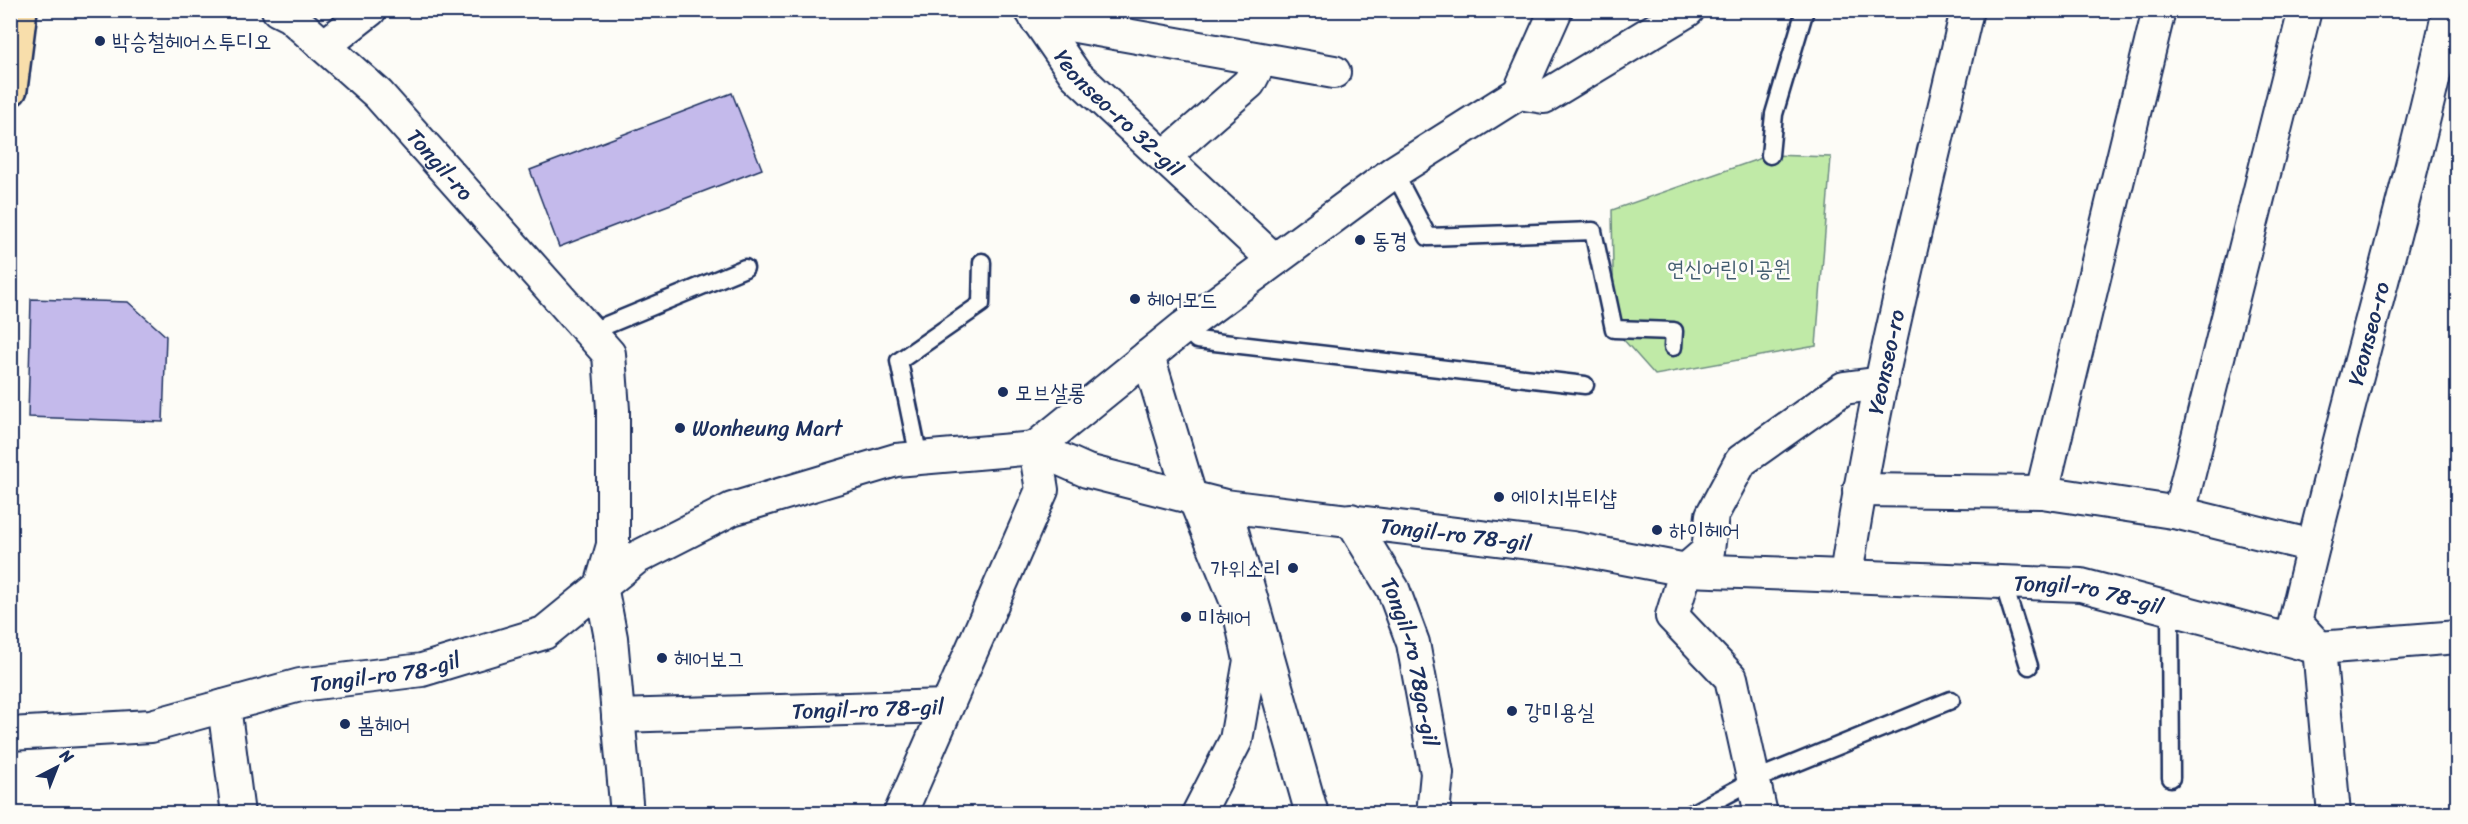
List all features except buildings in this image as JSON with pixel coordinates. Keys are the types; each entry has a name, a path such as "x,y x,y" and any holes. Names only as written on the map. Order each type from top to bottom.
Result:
{"main road":[{"path":"10,89 20,10"}],"street":[{"name":"Tongil-ro","path":"278,10 290,16 378,94 590,332"},
{"path":"324,46 370,10"},
{"path":"1035,448 1184,327 1274,260 1394,172 1519,93 1556,10"},
{"path":"1519,93 1544,97 1688,10"},
{"name":"Yeonseo-ro","path":"1846,576 1859,490 1967,10"},
{"path":"2042,492 2159,10"},
{"path":"2179,513 2305,10"},
{"name":"Yeonseo-ro","path":"2319,648 2295,622 2425,117 2449,10"},
{"name":"Yeonseo-ro 32-gil","path":"1033,15 1334,72"},
{"name":"Yeonseo-ro 32-gil","path":"1033,15 1075,74 1274,260"},
{"path":"1164,157 1249,83 1261,60"},
{"path":"590,332 609,354 613,410 613,545 601,586 611,638 627,813"},
{"path":"1148,356 1193,499 1238,605 1250,660 1236,740 1198,813"},
{"path":"1761,813 1731,678 1672,616 1686,570 1708,551 1712,514 1742,461 1844,388 1882,383"},
{"name":"Tongil-ro 78-gil","path":"618,716 946,706 1042,490 1035,448"},
{"name":"Tongil-ro 78-gil","path":"10,734 151,726 300,685 422,670 544,633 636,558 732,509 896,460 1035,448 1087,471 1225,506 1572,548 1686,570 2081,585 2319,648 2457,637"},
{"path":"1859,490 2042,492 2179,513 2313,546"},
{"path":"1225,506 1312,813"},
{"name":"Tongil-ro 78ga-gil","path":"1350,520 1393,589 1413,643 1437,772 1433,813"},
{"path":"2319,648 2334,813"},
{"path":"224,706 238,813"},
{"path":"900,813 946,706"}],"lane":[{"path":"1770,155 1774,114 1805,10"},
{"path":"1394,172 1428,237 1593,231 1614,329 1674,331 1674,347"},
{"path":"919,458 899,361 981,304 982,262"},
{"path":"590,332 745,268"},
{"path":"1184,327 1197,340 1586,385"},
{"path":"2003,582 2029,666"},
{"path":"2170,610 2171,778"},
{"path":"1690,813 1754,780 1951,700"}],"green space":[{"name":"연신어린이공원","path":"1770,155 1831,157 1816,346 1655,375 1614,329 1612,210"}],"place":[{"name":"박승철헤어스투디오","path":"100,41"},
{"name":"동경","path":"1360,240"},
{"name":"헤어모드","path":"1135,299"},
{"name":"모브살롱","path":"1003,392"},
{"name":"Wonheung Mart","path":"680,428"},
{"name":"에이치뷰티샵","path":"1499,497"},
{"name":"하이헤어","path":"1657,530"},
{"name":"가위소리","path":"1293,568"},
{"name":"미헤어","path":"1186,617"},
{"name":"헤어보그","path":"662,658"},
{"name":"강미용실","path":"1512,711"},
{"name":"봄헤어","path":"345,724"}]}
